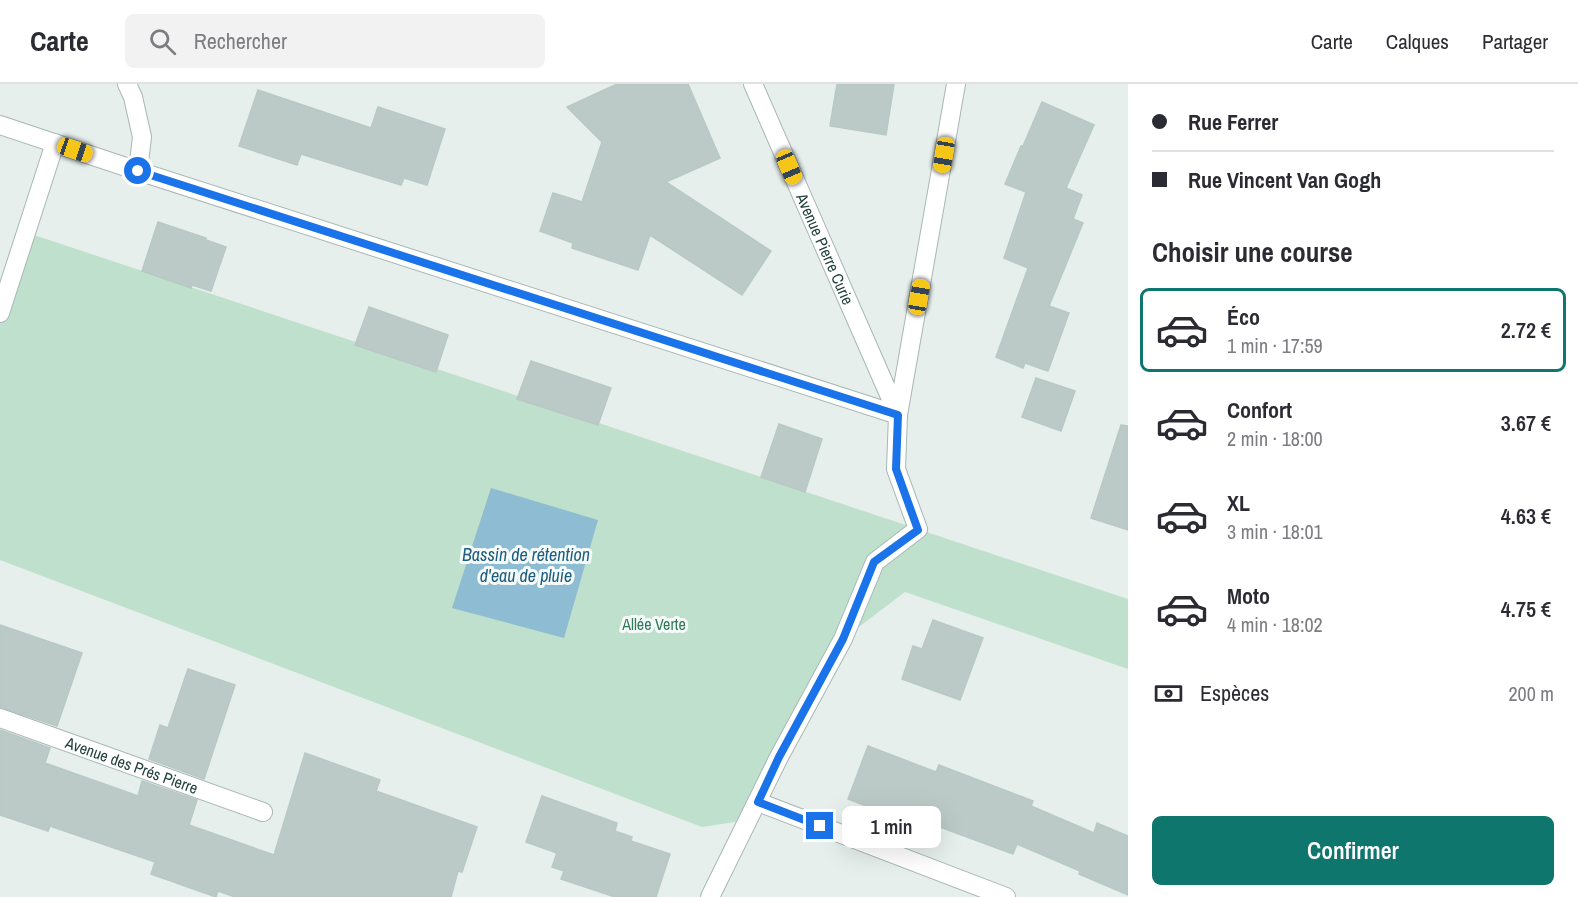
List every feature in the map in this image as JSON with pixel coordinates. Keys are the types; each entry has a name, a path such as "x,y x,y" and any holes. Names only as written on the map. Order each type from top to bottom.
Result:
{"street":[{"path":"127,84 142,136 138,171"},
{"name":"Avenue Pierre Curie","path":"753,84 898,415"},
{"path":"710,897 779,757 843,639 874,562 918,530 896,469 898,415 956,84"},
{"path":"0,125 898,415"},
{"path":"0,313 55,143"},
{"name":"Avenue des Prés Pierre","path":"0,718 263,812"},
{"path":"758,802 1006,897"}],"green space":[{"name":"Allée Verte","path":"25,232 1128,599 1128,669 905,592 843,639 748,820 702,827 0,560 0,313"}],"water":[{"name":"Bassin de rétention d'eau de pluie","path":"491,488 598,520 564,638 452,608"}],"building":[{"path":"617,84 688,84 720,158 666,182 771,251 742,295 650,235 638,270 572,248 573,243 540,231 553,193 582,202 602,142 567,107"},
{"path":"837,84 894,84 886,135 830,126"},
{"path":"258,90 371,128 378,107 445,129 427,185 404,178 401,185 301,154 297,165 239,146"},
{"path":"1042,102 1094,125 1066,188 1082,195 1073,219 1083,223 1049,306 1069,313 1048,371 1025,363 1023,368 996,357 1028,268 1004,258 1026,192 1005,184"},
{"path":"158,222 226,247 211,291 192,285 191,288 142,271"},
{"path":"369,307 448,335 436,372 355,345"},
{"path":"531,361 611,388 598,425 517,399"},
{"path":"1036,378 1075,391 1061,431 1022,417"},
{"path":"779,424 822,439 805,492 761,477"},
{"path":"1121,425 1128,426 1128,530 1091,518"},
{"path":"933,620 983,638 960,700 902,679 913,646 922,649"},
{"path":"0,625 82,653 57,726 0,707"},
{"path":"188,669 235,685 204,779 149,759 160,725 168,728"},
{"path":"0,730 50,748 45,763 138,796 142,781 197,800 189,825 274,855 305,753 380,780 376,791 477,827 462,872 458,871 451,897 235,897 218,891 216,897 151,874 155,862 50,826 48,831 0,815"},
{"path":"868,746 936,772 939,765 1033,801 1031,806 1094,833 1097,823 1128,836 1128,895 1017,844 1013,854 921,820 919,826 848,799"},
{"path":"542,796 617,823 615,831 632,837 631,841 670,854 656,897 615,897 561,879 564,871 552,867 557,853 526,842"}],"route":[{"path":"138,171 898,415 896,469 918,530 874,562 843,639 779,757 758,802 820,826"}]}
